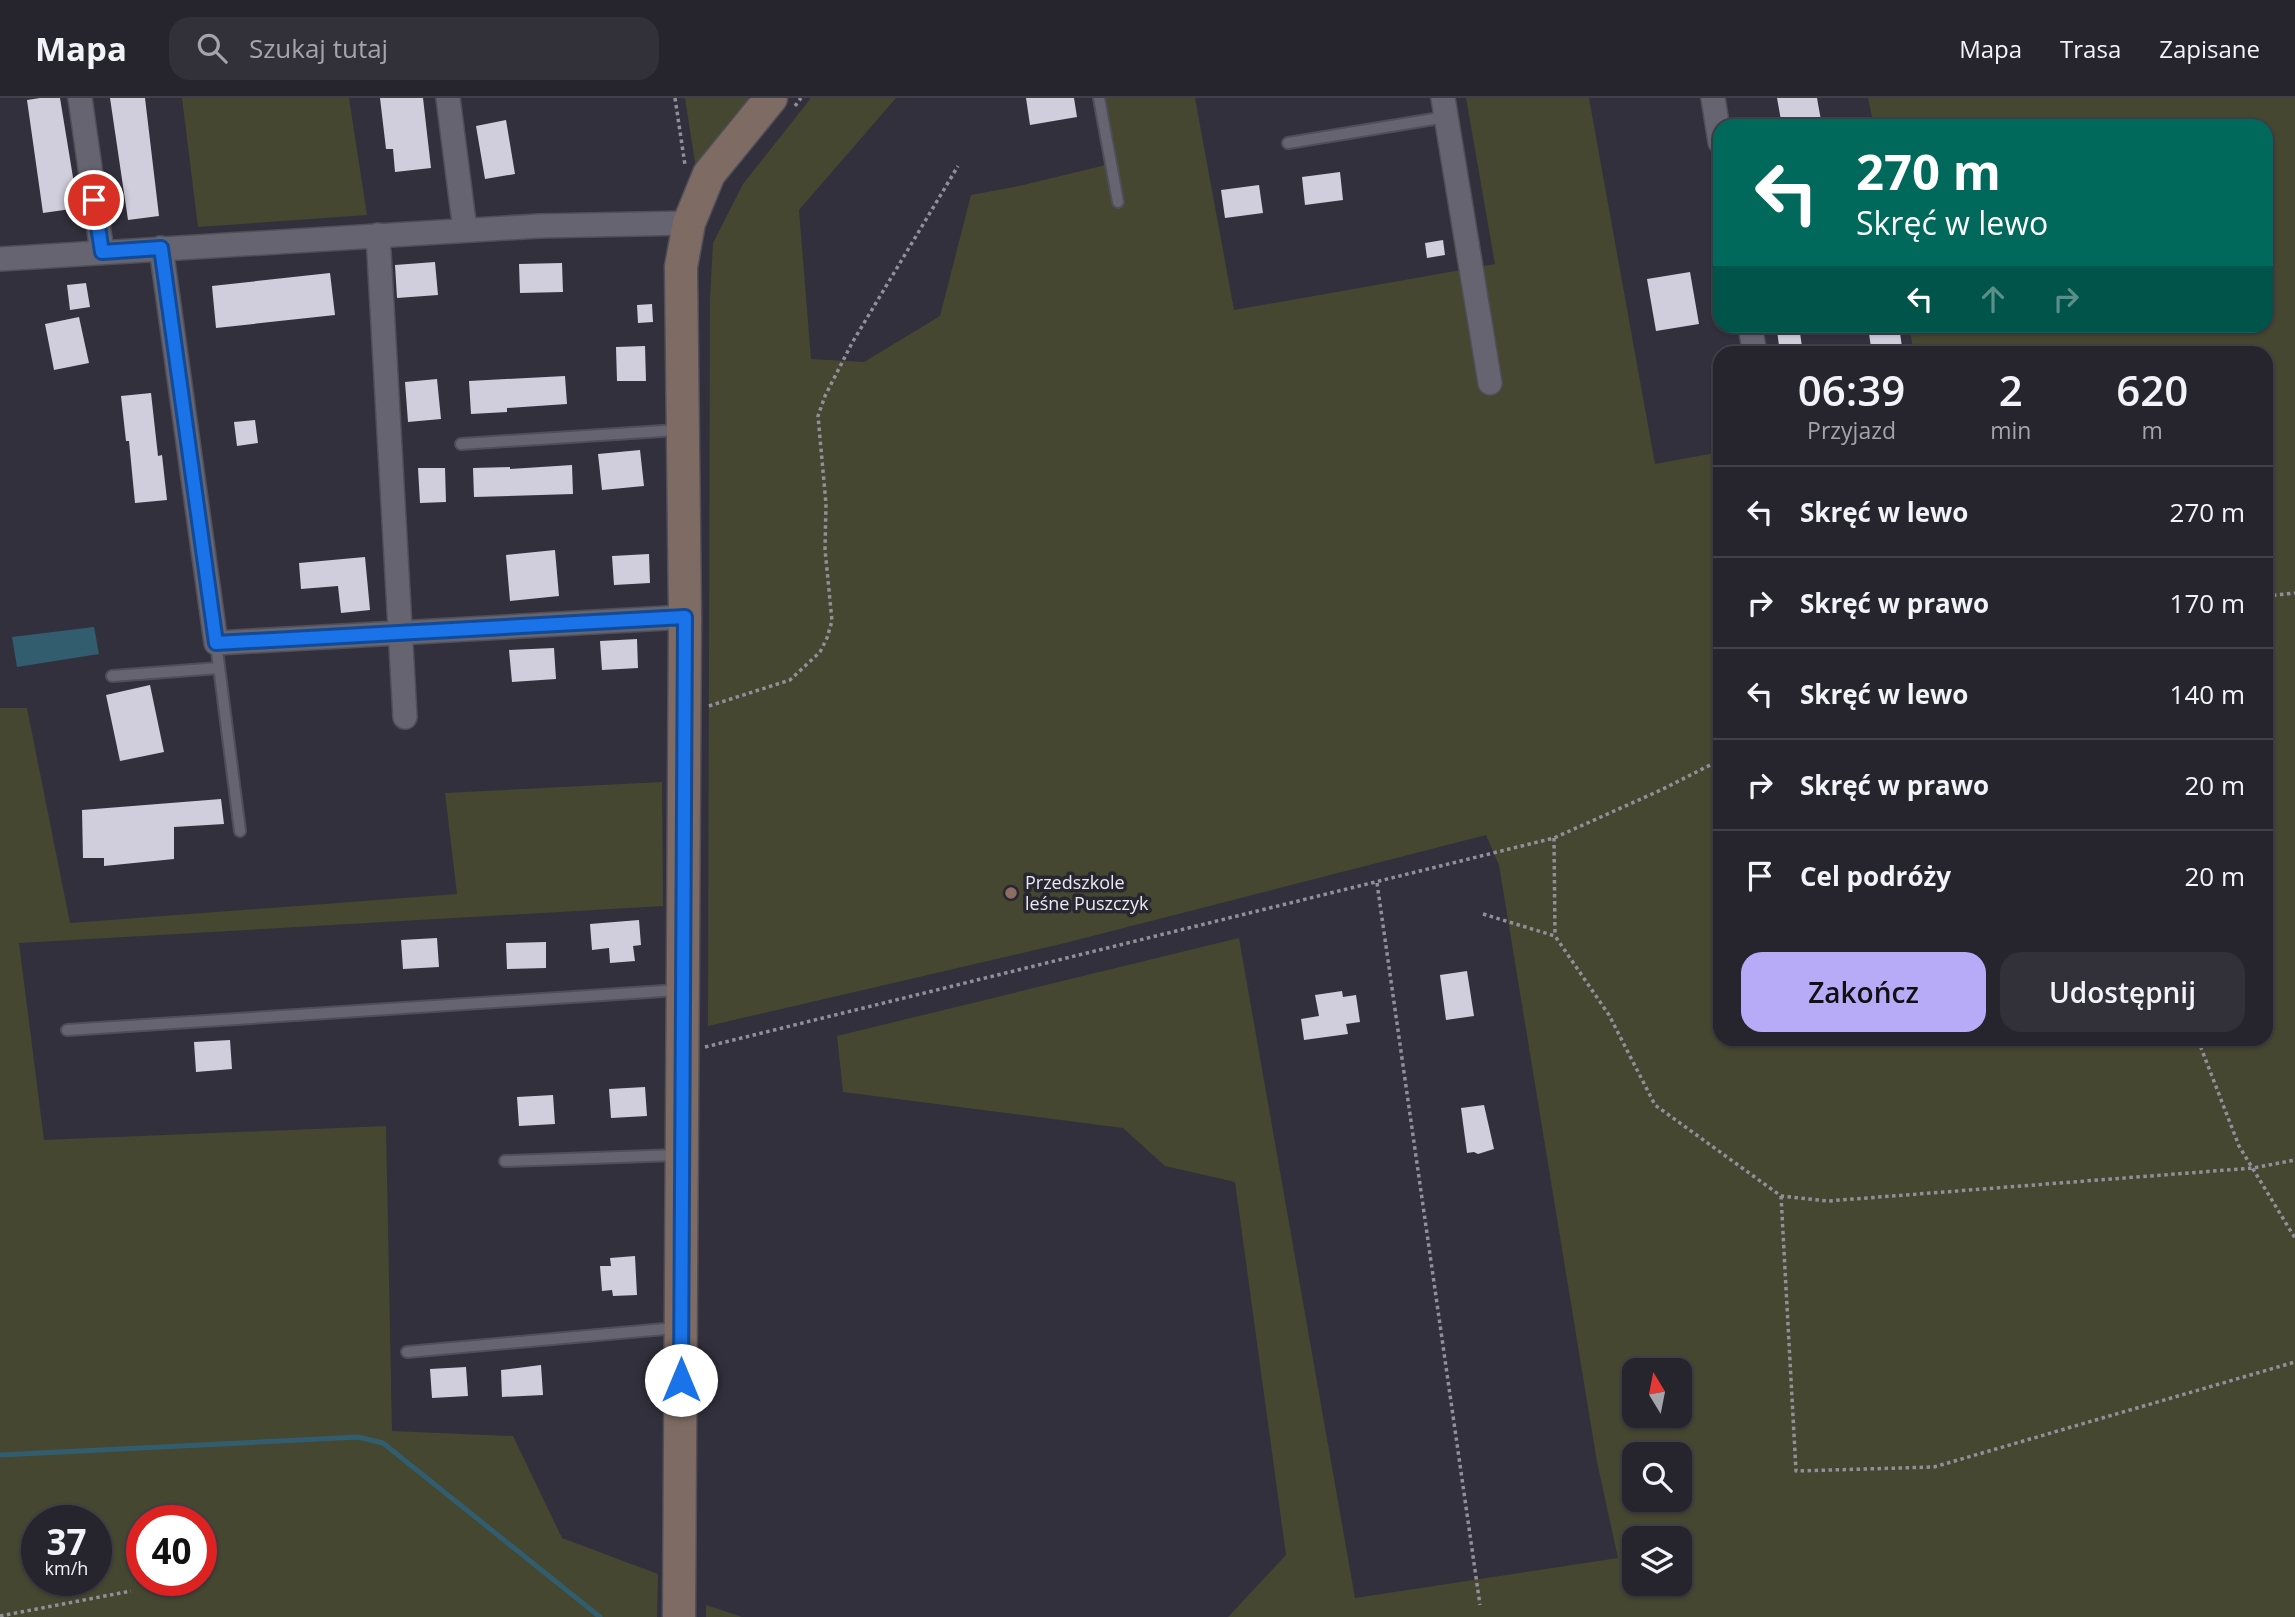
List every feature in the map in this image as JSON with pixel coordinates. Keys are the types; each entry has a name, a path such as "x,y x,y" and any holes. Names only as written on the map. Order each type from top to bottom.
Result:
{"street":[{"path":"80,98 102,252"},
{"path":"448,98 465,230"},
{"path":"679,1617 685,617 681,267 694,212 709,174 771,98"},
{"path":"1713,98 1716,119"},
{"path":"1444,108 1490,383"},
{"path":"0,259 539,226 694,212"},
{"path":"377,235 405,717"},
{"path":"161,248 216,643 685,617"}],"lane":[{"path":"1099,98 1118,202"},
{"path":"1288,144 1444,108"},
{"path":"461,444 681,429"},
{"path":"216,643 240,831"},
{"path":"112,676 219,668"},
{"path":"67,1030 682,990"},
{"path":"505,1161 681,1155"},
{"path":"407,1352 681,1328"}],"path":[{"path":"675,98 694,212"},
{"path":"684,715 790,680 820,652 832,621 825,549 827,504 818,416 852,343 958,166"},
{"path":"2273,595 2295,593"},
{"path":"682,1052 1554,838 1713,764"},
{"path":"1554,838 1555,936 1609,1015 1655,1105 1781,1196 1828,1200 2252,1168 2295,1160"},
{"path":"1377,882 1480,1605"},
{"path":"1483,914 1555,936"},
{"path":"2200,1046 2239,1146 2295,1238"},
{"path":"1781,1196 1796,1471 1934,1467 2295,1362"},
{"path":"0,1616 126,1592"}],"green space":[{"path":"182,98 349,98 367,215 198,227"},
{"path":"685,98 753,98 696,169"},
{"path":"811,98 896,98 799,210 811,359 864,362 940,316 971,195 1110,164 1099,98 1195,98 1234,310 1495,264 1466,98 1589,98 1655,464 1713,453 1713,1046 2273,1046 2273,346 1913,346 1910,333 2273,333 2273,119 1872,119 1868,98 2295,98 2295,1617 1228,1617 1286,1555 1235,1182 1165,1166 1123,1128 843,1092 837,1036 1239,938 1355,1598 1618,1558 1597,1462 1499,865 1486,835 1065,943 708,1026 710,299 713,243 743,184"},
{"path":"0,708 27,708 70,923 457,894 445,793 662,782 663,906 19,943 44,1140 386,1126 392,1431 513,1436 562,1538 658,1574 657,1617 0,1617"},
{"path":"706,1605 742,1617 706,1617"}],"water":[{"path":"94,627 99,654 17,667 12,637"}],"building":[{"path":"60,98 78,208 43,213 27,100"},
{"path":"110,98 145,98 159,216 128,220"},
{"path":"380,98 423,98 431,168 395,172 393,149 386,149"},
{"path":"1026,98 1074,98 1077,117 1030,125"},
{"path":"1777,98 1817,98 1821,119 1781,119"},
{"path":"506,120 515,174 485,179 476,126"},
{"path":"1340,172 1343,200 1305,205 1302,177"},
{"path":"1259,185 1263,213 1225,218 1221,190"},
{"path":"1443,240 1445,255 1427,258 1425,243"},
{"path":"435,262 438,295 397,298 395,265"},
{"path":"562,263 563,292 520,293 519,264"},
{"path":"1690,272 1699,324 1656,331 1647,279"},
{"path":"330,273 335,315 216,328 212,286"},
{"path":"86,283 90,307 70,310 67,285"},
{"path":"652,304 653,322 638,323 637,305"},
{"path":"79,317 89,363 54,370 45,324"},
{"path":"1777,333 1800,333 1802,346 1779,346"},
{"path":"1869,333 1900,333 1902,346 1871,346"},
{"path":"645,346 646,381 617,381 616,347"},
{"path":"565,376 567,404 507,408 507,412 471,414 469,381"},
{"path":"437,379 441,419 408,422 405,382"},
{"path":"151,393 158,456 162,455 167,500 135,503 121,396"},
{"path":"255,420 258,443 237,446 234,422"},
{"path":"640,450 644,486 602,490 598,454"},
{"path":"572,465 573,494 474,497 473,468 510,469"},
{"path":"418,468 445,468 446,502 420,503"},
{"path":"555,550 559,596 510,601 506,555"},
{"path":"649,554 650,583 614,585 612,556"},
{"path":"365,557 370,610 341,613 338,586 301,589 299,563"},
{"path":"637,639 638,668 602,670 600,641"},
{"path":"554,648 556,679 512,682 509,650"},
{"path":"150,685 164,752 120,761 106,695"},
{"path":"221,799 224,824 174,827 174,859 104,866 104,858 83,858 82,810"},
{"path":"639,920 641,945 633,946 635,961 610,963 609,948 592,950 590,924"},
{"path":"437,938 439,967 403,969 401,940"},
{"path":"546,942 546,968 507,969 506,943"},
{"path":"1467,971 1474,1016 1446,1020 1440,975"},
{"path":"1342,991 1343,997 1356,995 1360,1022 1346,1024 1348,1034 1304,1040 1301,1019 1319,1016 1315,995"},
{"path":"230,1040 232,1069 196,1072 194,1042"},
{"path":"645,1087 647,1116 611,1118 609,1089"},
{"path":"553,1095 555,1124 519,1126 517,1097"},
{"path":"1484,1105 1494,1149 1478,1154 1467,1153 1461,1108"},
{"path":"635,1256 637,1295 613,1296 612,1290 602,1291 600,1266 611,1266 610,1258"},
{"path":"541,1365 543,1395 502,1397 501,1370"},
{"path":"466,1367 468,1396 432,1398 430,1369"}],"waterway":[{"path":"0,1455 358,1437 383,1443 600,1617"}],"place":[{"name":"Przedszkole leśne Puszczyk","path":"1011,893"}],"route":[{"path":"94,200 102,252 161,248 216,643 685,617 681,1380"}]}
